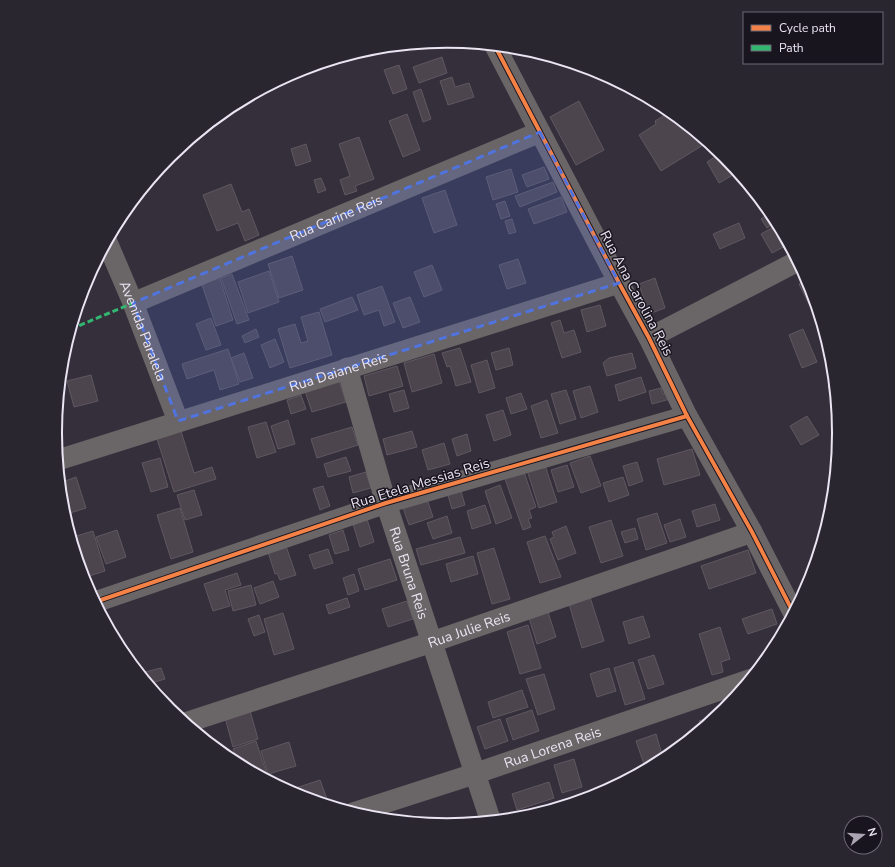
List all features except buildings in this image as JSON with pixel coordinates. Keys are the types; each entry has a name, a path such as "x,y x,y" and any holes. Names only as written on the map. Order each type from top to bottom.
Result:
{"street":[{"name":"Rua Ana Carolina Reis","path":"498,51 619,284 649,338 687,416 752,532 791,608"},
{"name":"Rua Carine Reis","path":"133,303 540,132"},
{"name":"Avenida Paralela","path":"110,249 133,303 178,421"},
{"path":"649,338 793,263"},
{"name":"Rua Daiane Reis","path":"63,458 178,421 619,284"},
{"name":"Rua Bruna Reis","path":"347,368 386,503 489,817"},
{"name":"Rua Etela Messias Reis","path":"100,600 386,503 687,416"},
{"name":"Rua Julie Reis","path":"191,721 432,642 752,532"},
{"name":"Rua Lorena Reis","path":"363,810 474,774 741,683"}],"highlighted area":[{"path":"540,132 619,283 178,421 133,303"}],"marked path":[{"path":"77,326 133,303"}],"cycle path":[{"path":"498,51 649,338 687,416 752,532 791,608"},
{"path":"100,600 386,503 687,416"}]}
